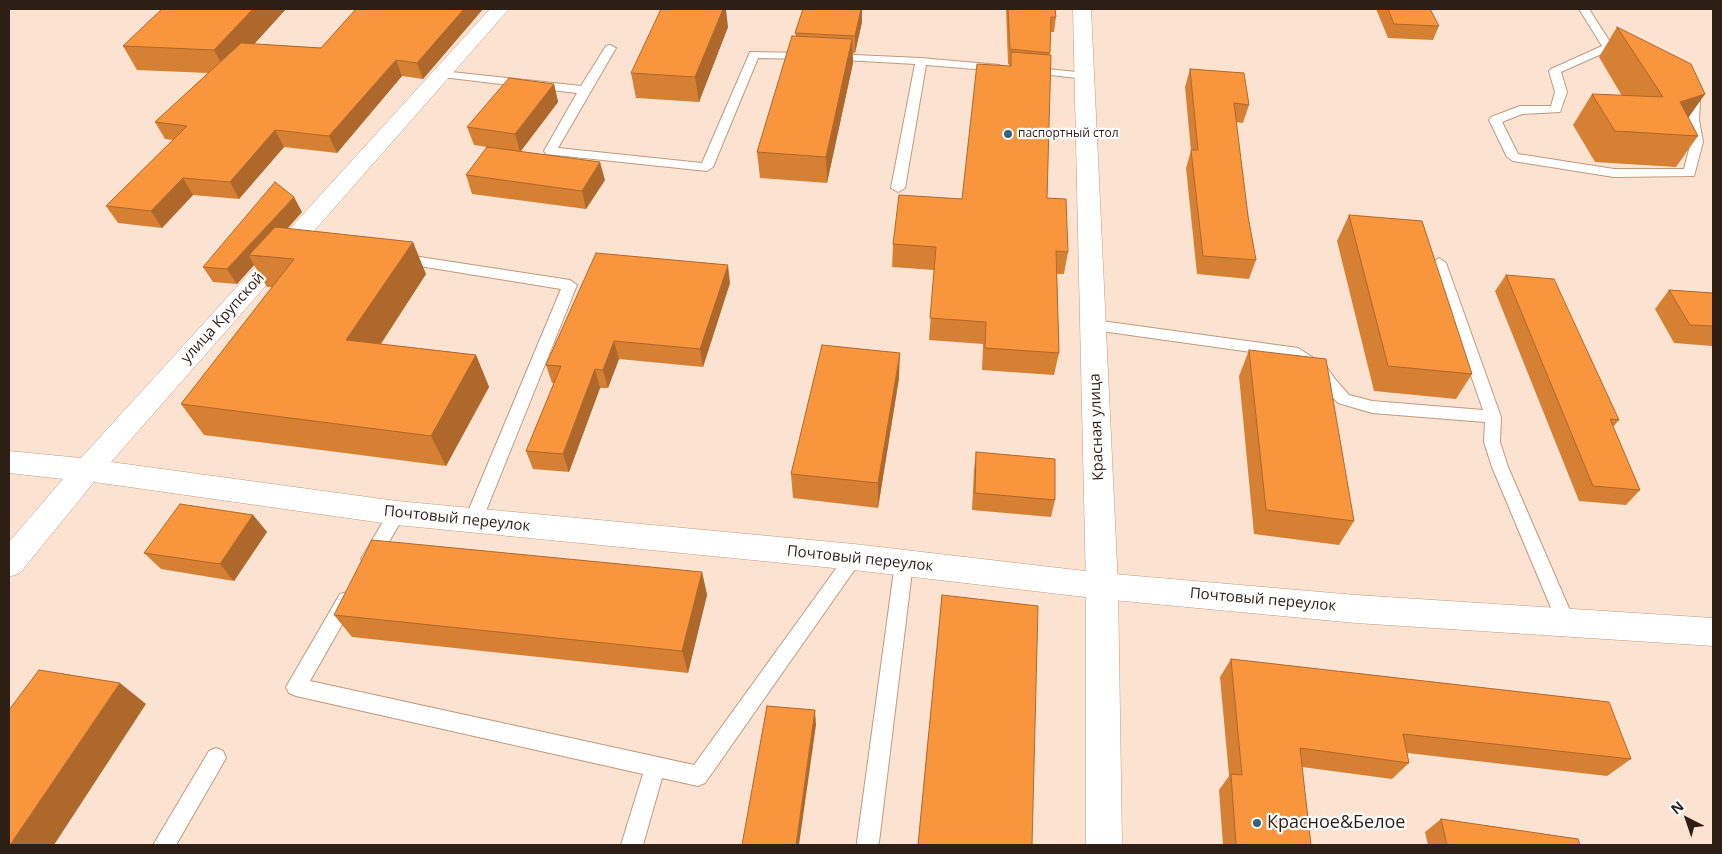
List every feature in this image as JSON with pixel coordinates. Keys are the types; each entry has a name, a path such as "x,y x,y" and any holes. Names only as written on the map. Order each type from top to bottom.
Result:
{"street":[{"name":"улица Крупской","path":"9,564 87,470 301,244 442,74 500,9"},
{"name":"Красная улица","path":"1082,9 1086,76 1102,586 1104,845"},
{"name":"Почтовый переулок","path":"9,462 87,470 397,514 854,557 1102,586 1356,609 1713,632"}],"lane":[{"path":"1584,9 1608,47 1632,59"},
{"path":"1608,47 1555,71 1561,92 1556,109 1520,110 1495,120 1513,157 1614,172 1689,173 1697,142 1693,120 1694,101 1679,79"},
{"path":"610,48 550,151 707,167 754,54 921,61 1086,76"},
{"path":"898,188 921,61"},
{"path":"442,74 584,90"},
{"path":"387,257 570,284 473,521"},
{"path":"1439,263 1493,417 1492,442 1500,467 1566,622"},
{"path":"1094,325 1298,353 1321,370 1329,383 1344,399 1372,407 1493,417"},
{"path":"397,514 296,687 656,765 698,776 854,557"},
{"path":"868,842 904,563"},
{"path":"164,845 216,758"},
{"path":"632,845 656,765"}],"building":[{"path":"162,9 253,9 214,50 123,46"},
{"path":"356,9 464,9 417,63 396,60 329,136 275,130 230,182 183,178 151,211 106,206 187,126 155,122 241,43 321,48"},
{"path":"661,9 723,9 695,77 631,73"},
{"path":"803,9 861,9 855,36 795,33"},
{"path":"1008,9 1055,9 1056,17 1051,17 1050,53 1010,49"},
{"path":"1388,9 1430,9 1439,26 1394,24"},
{"path":"1617,27 1691,64 1705,94 1680,102 1698,136 1615,131 1592,94 1663,97"},
{"path":"792,36 852,39 826,157 757,152"},
{"path":"1011,52 1051,55 1047,198 1066,199 1068,252 1056,251 1059,353 985,348 986,322 930,318 936,247 893,244 899,195 962,199 977,64 1011,66"},
{"path":"1190,69 1244,73 1249,105 1234,103 1248,216 1256,260 1203,256 1191,150 1198,150"},
{"path":"509,78 554,84 515,134 467,127"},
{"path":"487,147 600,162 582,191 466,175"},
{"path":"275,182 294,197 227,269 203,267"},
{"path":"1349,215 1422,221 1472,374 1388,366"},
{"path":"275,227 413,242 346,340 476,355 431,436 181,404 294,259 249,255"},
{"path":"596,253 728,265 700,349 614,341 603,370 595,369 563,454 526,451 561,366 546,365"},
{"path":"1506,275 1554,279 1619,420 1610,419 1640,490 1593,486"},
{"path":"1669,290 1713,293 1713,326 1690,325"},
{"path":"822,345 900,353 878,483 791,474"},
{"path":"1249,350 1326,359 1354,521 1266,510"},
{"path":"976,452 1055,459 1055,500 975,493"},
{"path":"180,504 253,515 220,564 144,553"},
{"path":"372,540 702,572 682,651 334,615"},
{"path":"942,595 1038,606 1032,845 918,845"},
{"path":"1231,659 1609,702 1631,759 1403,734 1409,763 1300,748 1311,845 1236,845 1231,774 1242,775"},
{"path":"39,670 120,683 9,845 9,710"},
{"path":"767,706 815,710 796,845 742,845"},
{"path":"1441,819 1578,839 1580,845 1447,845"}],"place":[{"name":"паспортный стол","path":"1008,134"},
{"name":"Красное&Белое","path":"1257,823"}]}
